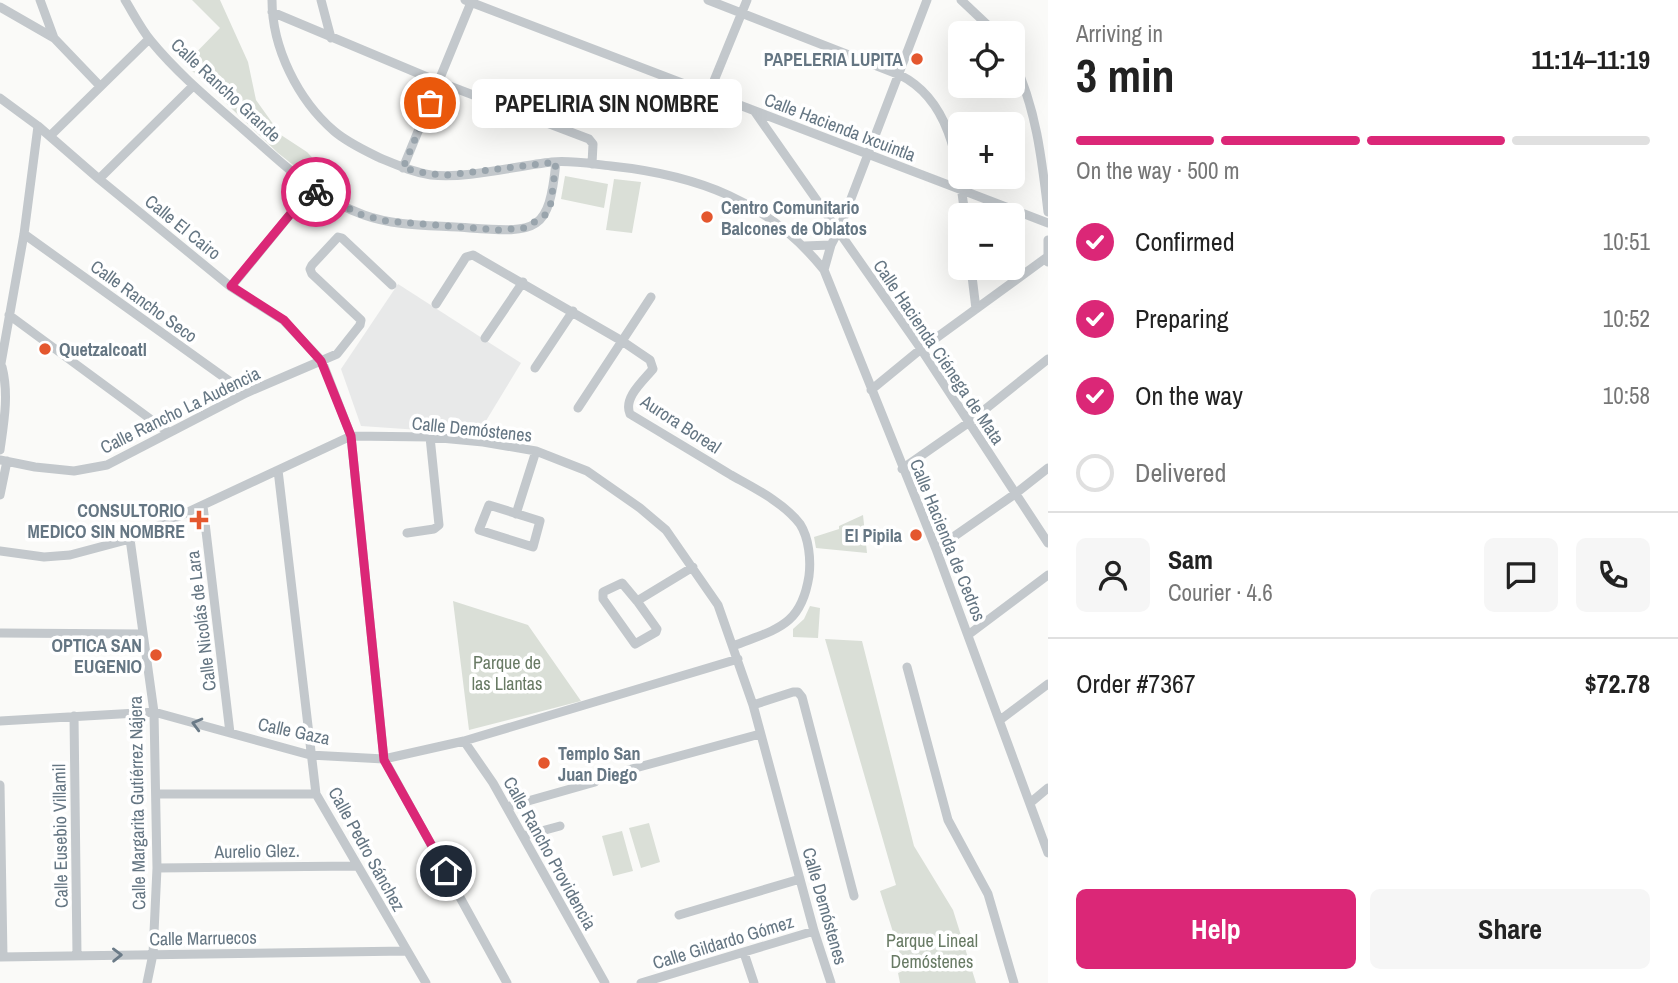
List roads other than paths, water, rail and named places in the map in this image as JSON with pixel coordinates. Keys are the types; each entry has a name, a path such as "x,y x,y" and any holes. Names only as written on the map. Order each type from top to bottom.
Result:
{"street":[{"path":"40,0 54,38"},
{"name":"Calle Rancho Grande","path":"125,0 149,39 193,86 311,189 362,215 386,221 498,230 525,228 545,215 551,203 556,162"},
{"name":"Calle Hacienda de Cedros","path":"272,0 272,12 286,64 317,114 336,132 358,147 403,168 447,175 556,162 652,172 720,190 747,203 804,246 824,270 936,550 1048,853"},
{"path":"321,0 331,38"},
{"path":"708,0 900,75 919,88 943,117 956,157 964,203"},
{"path":"709,93 747,0"},
{"path":"824,270 831,245 900,75 927,0"},
{"path":"961,0 986,21"},
{"path":"403,168 469,1"},
{"name":"Calle Hacienda Ixcuintla","path":"469,1 1048,223"},
{"path":"0,7 54,38 99,85"},
{"path":"272,12 439,82 589,139 593,146 592,164"},
{"path":"50,136 99,85 149,39"},
{"path":"99,179 193,86"},
{"path":"1025,87 1042,158 1048,212"},
{"name":"Calle El Cairo","path":"0,98 38,126 231,286 284,320 321,361 351,436 384,760 507,983"},
{"name":"Calle Hacienda Ciénega de Mata","path":"754,111 920,349 1048,543"},
{"path":"0,450 6,382 1,368 24,234 38,126"},
{"path":"231,286 311,189"},
{"name":"Calle Rancho Seco","path":"24,234 246,393"},
{"name":"Calle Rancho La Audencia","path":"4,461 53,470 90,470 116,460 246,393 337,354 361,320 312,274 312,265 336,239 342,238 392,285"},
{"path":"872,390 920,349 1047,260 1048,240"},
{"path":"804,246 831,245"},
{"name":"Aurora Boreal","path":"436,304 470,254 573,311 647,358 653,366 629,400 627,408 630,414 777,503 794,518 803,530 808,545 806,595 798,612 780,626 733,646"},
{"path":"972,280 976,309"},
{"path":"485,338 523,282"},
{"path":"578,408 651,297"},
{"path":"535,368 573,311"},
{"path":"9,316 167,432"},
{"path":"902,469 968,423 1048,359"},
{"name":"Calle Demóstenes","path":"0,551 44,557 70,555 130,539 351,436 430,437 483,442 537,451 587,471 666,530 694,566 718,605 753,705 814,931 831,983"},
{"path":"407,533 438,526 430,437"},
{"path":"516,514 537,451"},
{"path":"0,495 4,461"},
{"path":"936,550 1048,468"},
{"name":"Calle Pedro Sánchez","path":"278,470 316,794 426,983"},
{"path":"489,505 516,514 540,521 533,547 479,530 489,505"},
{"name":"Calle Nicolás de Lara","path":"204,506 230,733"},
{"name":"Calle Margarita Gutiérrez Nájera","path":"130,539 154,712 157,868 153,954 146,983"},
{"path":"638,601 694,566"},
{"path":"968,635 1048,575"},
{"path":"622,583 638,601 657,629 635,643 603,599 603,593 622,583"},
{"path":"0,634 143,634"},
{"name":"Calle Gaza","path":"0,721 154,712 310,755 384,760 464,741 738,659"},
{"path":"907,667 948,820 988,894 1014,983"},
{"path":"1000,720 1048,684"},
{"path":"753,705 793,692 798,692 802,697 854,896"},
{"name":"Calle Eusebio Villamil","path":"74,716 77,956"},
{"path":"628,770 760,734"},
{"name":"Calle Rancho Providencia","path":"464,741 507,807 605,983"},
{"path":"507,807 595,782"},
{"path":"0,785 1,957"},
{"path":"1030,803 1048,788"},
{"path":"156,794 316,794"},
{"path":"523,836 560,826"},
{"name":"Aurelio Glez.","path":"157,868 358,866"},
{"path":"679,915 800,879"},
{"name":"Calle Gildardo Gómez","path":"641,983 814,931"},
{"name":"Calle Marruecos","path":"1,957 407,951"},
{"path":"744,953 754,983"},
{"path":"680,971 683,983"}],"place":[{"name":"PAPELERIA LUPITA","path":"917,59"},
{"name":"PAPELIRIA SIN NOMBRE","path":"430,103"},
{"name":"Centro Comunitario Balcones de Oblatos","path":"707,217"},
{"name":"Quetzalcoatl","path":"45,349"},
{"name":"CONSULTORIO MEDICO SIN NOMBRE","path":"199,520"},
{"name":"El Pipila","path":"916,535"},
{"name":"OPTICA SAN EUGENIO","path":"156,655"},
{"name":"Templo San Juan Diego","path":"544,763"}],"park label":[{"name":"Parque de las Llantas","path":"507,672"},
{"name":"Parque Lineal Demóstenes","path":"932,950"}]}
